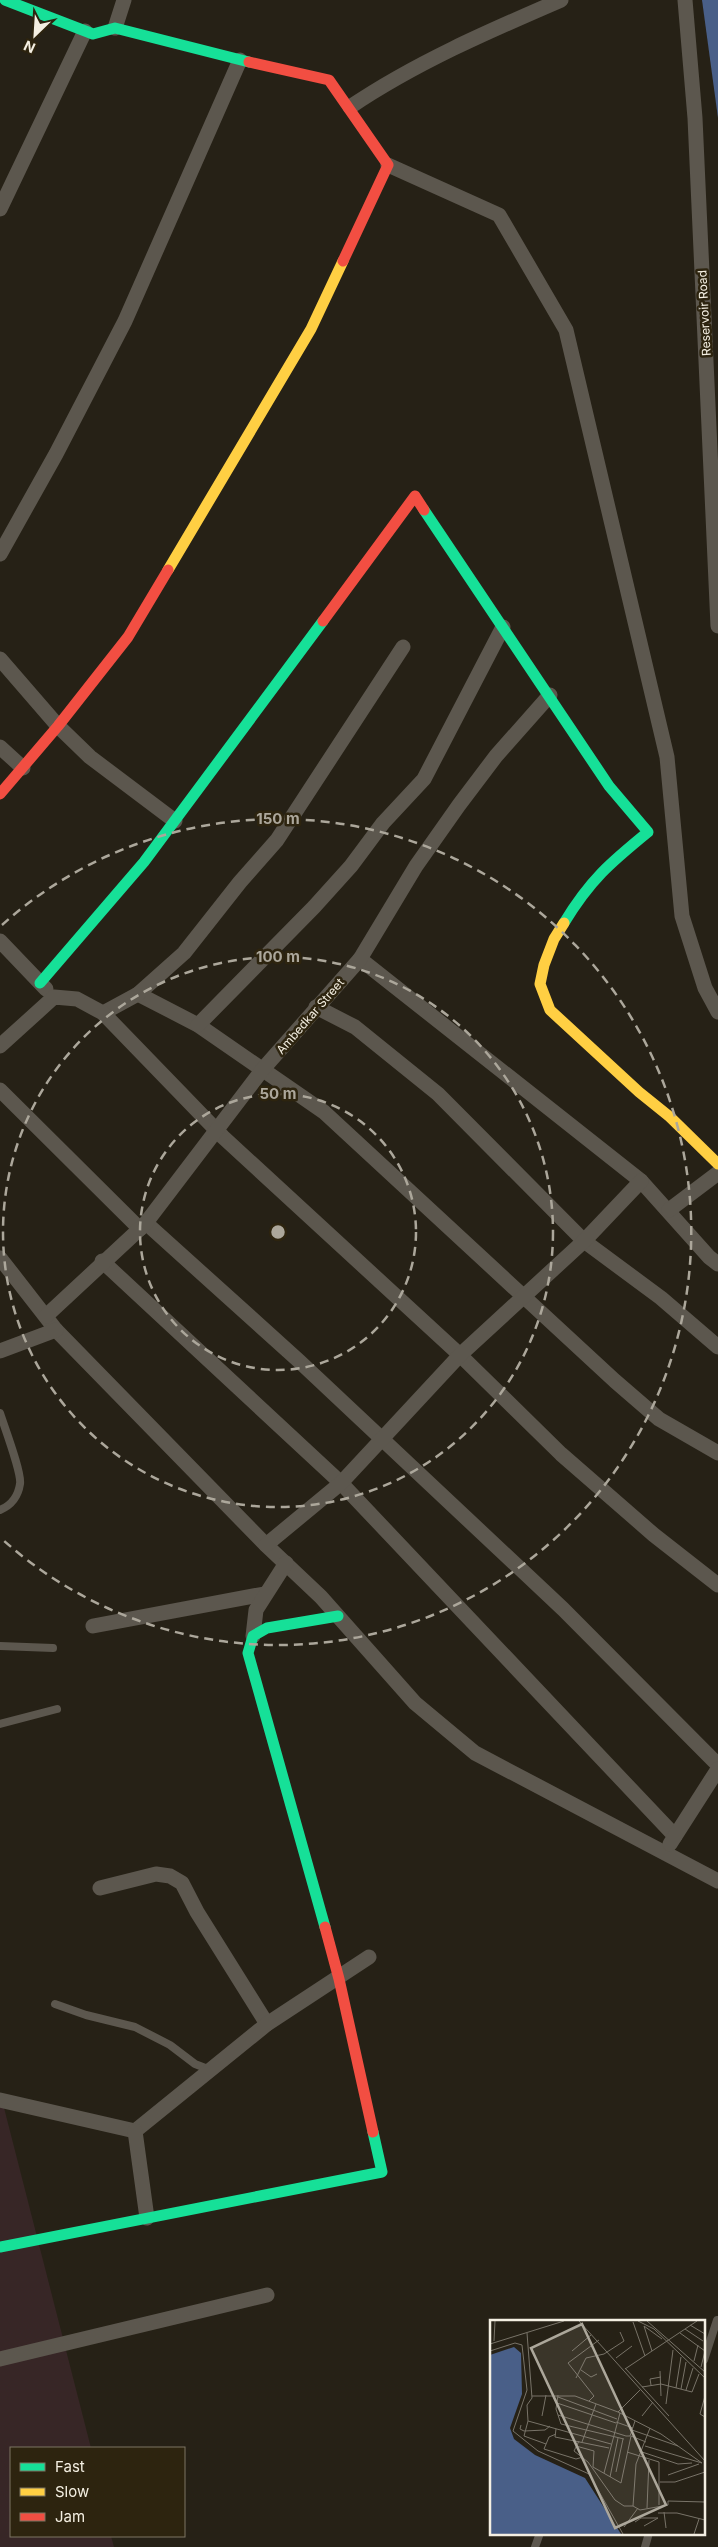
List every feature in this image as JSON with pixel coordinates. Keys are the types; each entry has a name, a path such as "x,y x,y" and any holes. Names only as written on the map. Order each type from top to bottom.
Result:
{"street":[{"path":"6,0 93,34 116,28 240,60 329,80 350,107 388,165 499,215 566,330 667,757 682,916 705,988 717,1006"},
{"path":"116,28 124,0"},
{"path":"350,107 386,83 506,24 561,0"},
{"name":"Reservoir Road","path":"685,0 695,118 718,626"},
{"path":"0,209 85,31"},
{"path":"0,554 56,454 125,320 240,60"},
{"path":"0,794 58,726 128,637 303,344 388,165"},
{"path":"40,983 143,863 267,700 338,598 415,496 609,786 648,832 606,866 583,892 554,939 544,965 540,984 550,1010 639,1092 670,1117 718,1164"},
{"path":"198,1025 314,907 351,866 383,823 424,779 503,627"},
{"path":"103,1013 138,994 184,953 276,840 403,647"},
{"path":"0,659 58,726 90,756 175,820"},
{"name":"Ambedkar Street","path":"46,1316 102,1261 143,1226 264,1069 316,1007 360,959 416,866 459,805 496,756 550,696"},
{"path":"0,747 23,768"},
{"path":"0,941 54,997 77,999 103,1013 217,1130 460,1355 561,1454 654,1534 718,1585"},
{"path":"360,959 641,1181 669,1210 709,1257 718,1264"},
{"path":"138,994 198,1025 324,1112 659,1419 718,1453"},
{"path":"0,1046 54,997"},
{"path":"316,1007 356,1027 438,1094 584,1241 661,1298 718,1347"},
{"path":"0,1090 143,1226 382,1438 563,1609 718,1767 664,1854"},
{"path":"669,1210 718,1173"},
{"path":"266,1545 341,1483 460,1355 584,1241 641,1181"},
{"path":"0,1258 56,1330 338,1616 415,1703 475,1753 718,1881"},
{"path":"102,1261 341,1483 675,1836"},
{"path":"0,1351 56,1330"},
{"path":"0,2247 382,2172 339,1979 248,1653 253,1636 256,1610 264,1594 286,1564"},
{"path":"93,1626 264,1594"},
{"path":"253,1636 267,1628 338,1616"},
{"path":"100,1888 156,1874 170,1876 182,1883 197,1912 267,2024"},
{"path":"135,2131 208,2069 267,2024 339,1979 368,1957"},
{"path":"0,2100 135,2131"},
{"path":"135,2131 147,2218"},
{"path":"0,2359 267,2296"}],"lane":[{"path":"0,1413 21,1482 16,1498 8,1507 0,1510"},
{"path":"0,1646 53,1648"},
{"path":"0,1724 57,1709"},
{"path":"56,2004 86,2015 135,2026 170,2045 195,2064 208,2069"},
{"path":"706,2354 717,2320"},
{"path":"535,2547 540,2534"},
{"path":"644,2547 649,2534"}],"shaded area":[{"path":"0,2092 91,2447 10,2447 10,2537 111,2537 114,2547 0,2547"}],"water":[{"path":"702,0 718,0 718,118"}],"traffic: fast":[{"path":"5,0 93,34 115,28 249,62"},
{"path":"424,510 609,786 648,832 622,853 592,883 564,923"},
{"path":"40,983 144,862 323,621"},
{"path":"325,1927 248,1653 253,1636 267,1628 338,1616"},
{"path":"0,2247 382,2172 373,2132"}],"traffic: slow":[{"path":"168,570 311,329 343,261"},
{"path":"564,923 554,939 544,965 540,984 550,1010 639,1092 670,1117 718,1164"}],"traffic: jam":[{"path":"249,62 329,80 388,165 343,261"},
{"path":"323,621 415,496 424,510"},
{"path":"0,794 58,726 128,637 168,570"},
{"path":"325,1927 339,1979 373,2132"}]}
